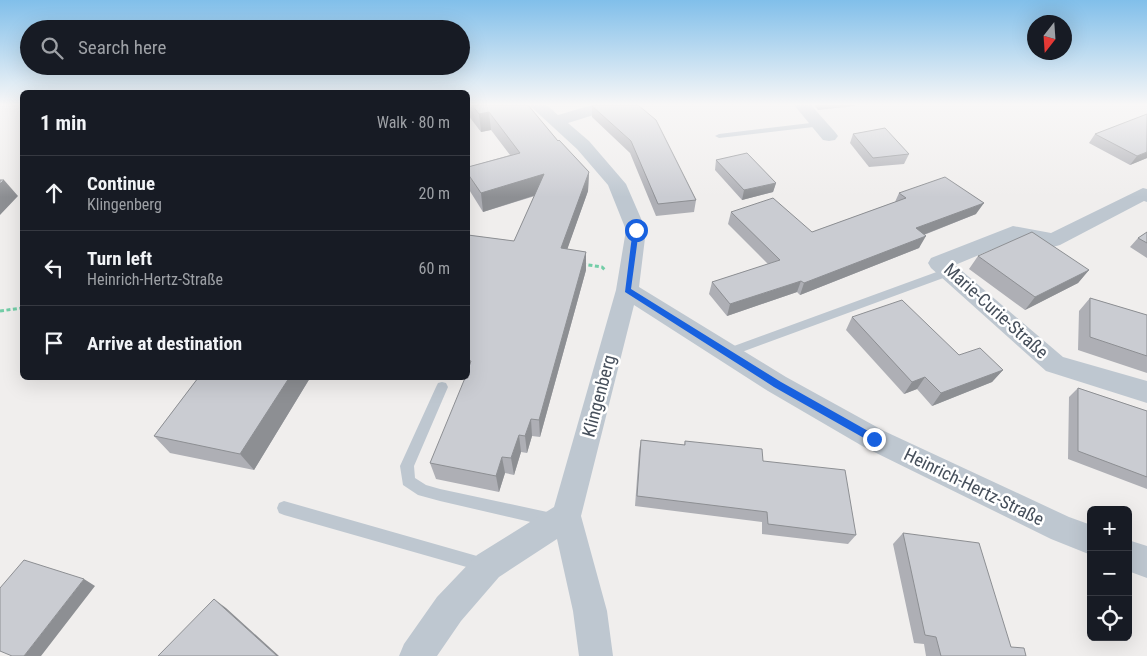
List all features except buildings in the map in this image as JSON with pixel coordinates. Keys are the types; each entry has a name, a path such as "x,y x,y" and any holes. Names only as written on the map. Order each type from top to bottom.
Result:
{"street":[{"name":"Klingenberg","path":"562,519 627,290 636,230 617,184 583,145 572,136"},
{"name":"Marie-Curie-Straße","path":"1147,196 1143,194 1054,240 1013,234 939,263 1055,364 1147,392"},
{"name":"Heinrich-Hertz-Straße","path":"627,290 778,384 874,439 1062,529 1087,538"},
{"path":"416,656 449,609 488,566 562,519 590,611 596,656"},
{"path":"1132,556 1147,562"}],"lane":[{"path":"719,136 726,136"},
{"path":"727,353 942,274"},
{"path":"442,387 407,466 408,481 423,490 440,495 562,519"},
{"path":"284,508 488,566"}],"path":[{"path":"573,263 602,267 627,290"},
{"path":"0,311 20,308"}],"route":[{"path":"636,230 627,290 778,384 874,439"}]}
